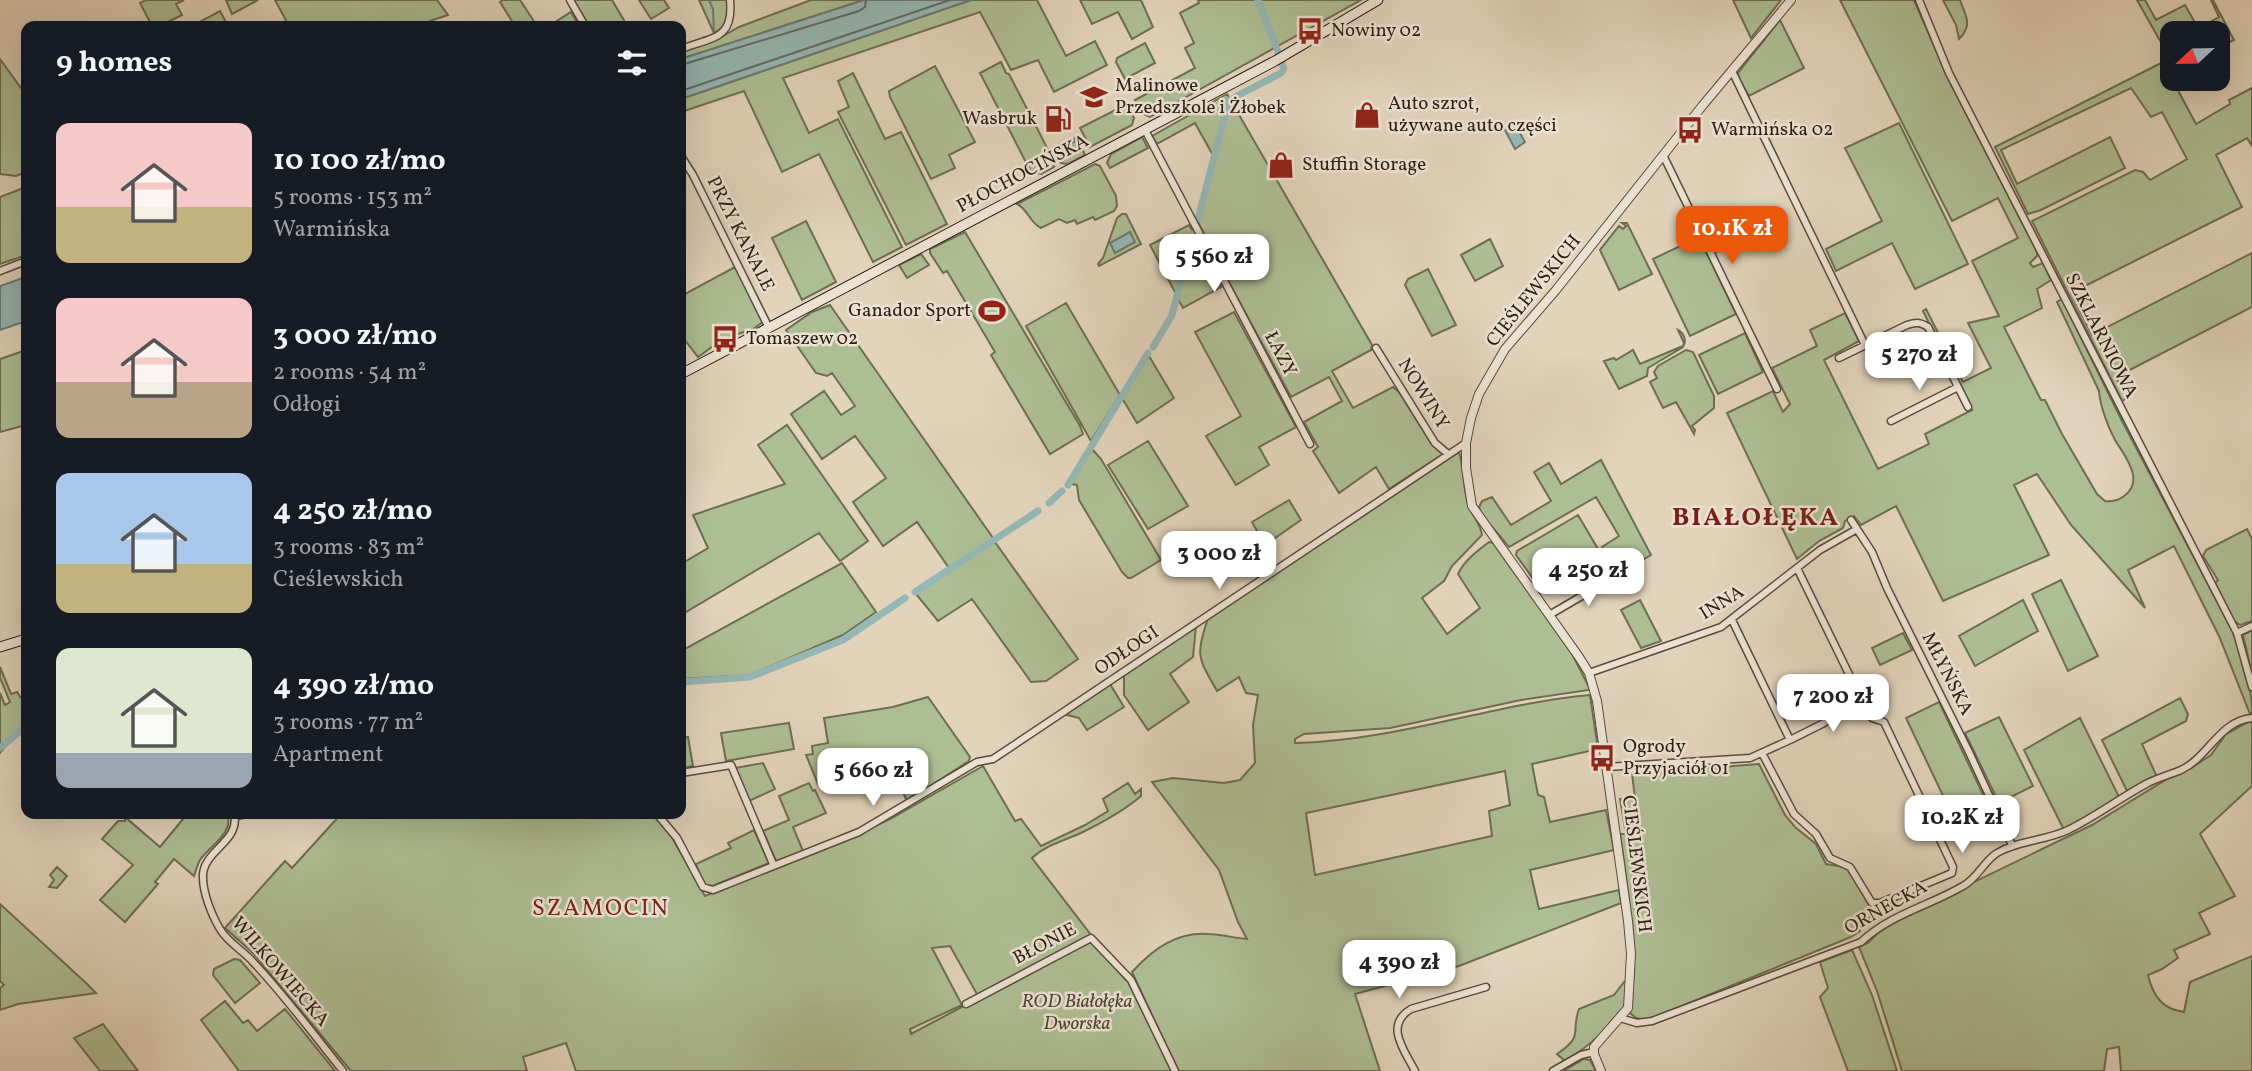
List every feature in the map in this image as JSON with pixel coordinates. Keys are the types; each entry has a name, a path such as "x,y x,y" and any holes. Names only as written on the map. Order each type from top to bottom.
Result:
{"main road":[{"name":"PŁOCHOCIŃSKA","path":"686,371 1287,55 1378,0"},
{"path":"0,647 21,641"}],"street":[{"path":"570,0 582,21"},
{"path":"686,47 724,32 732,18 730,0"},
{"name":"CIEŚLEWSKICH","path":"1594,1052 1595,1043 1627,1011 1630,945 1597,701 1588,673 1551,614 1472,506 1466,467 1466,443 1479,394 1506,349 1791,0"},
{"name":"SZKLARNIOWA","path":"1919,0 1949,73 2237,633 2252,687"},
{"path":"1732,71 1865,345"},
{"name":"ŁAZY","path":"1145,130 1310,444"},
{"path":"1663,155 1777,389"},
{"name":"PRZY KANALE","path":"686,165 769,328"},
{"path":"0,271 21,263"},
{"path":"1839,358 1907,325 1922,323 1928,327 1968,407"},
{"name":"NOWINY","path":"1376,348 1435,443 1448,454"},
{"path":"1891,421 1958,387"},
{"name":"ODŁOGI","path":"661,819 677,838 703,887 713,890 859,832 977,762 993,759 1466,443"},
{"name":"MŁYŃSKA","path":"1851,520 1872,552 1893,601 2012,845"},
{"name":"INNA","path":"1588,673 1714,630 1732,620 1821,550 1857,529"},
{"path":"1762,753 1794,814 1816,834 1830,859 1850,867 1872,903 1880,903 1953,872 1884,722 1870,715 1861,700 1797,568"},
{"path":"1551,614 1611,579"},
{"path":"1732,620 1790,740"},
{"path":"2237,633 2252,626"},
{"path":"1607,767 1750,758 1824,723 1835,712 1861,700"},
{"name":"ORNECKA","path":"1620,1018 1637,1023 1652,1021 1854,945 1878,927 1968,883 1988,859 2012,845 2059,834 2146,784 2190,764 2232,723 2252,718"},
{"path":"686,772 730,765 774,864"},
{"name":"WILKOWIECKA","path":"234,819 233,832 203,870 204,885 214,916 226,937 254,962 343,1071"},
{"name":"BŁONIE","path":"966,1004 1090,937 1129,977 1175,1071"},
{"path":"1415,1071 1398,1037 1398,1019 1402,1013 1486,987"},
{"path":"1553,1071 1581,1055 1594,1052 1601,1071"}],"green space":[{"path":"146,0 184,0 176,4 182,15 170,21 149,21 140,3"},
{"path":"226,0 258,0 232,14"},
{"path":"275,0 437,0 448,15 430,21 286,21"},
{"path":"520,0 534,21 512,21 500,2"},
{"path":"573,0 612,0 624,21 586,21"},
{"path":"639,0 664,0 669,8 651,19"},
{"path":"699,0 727,0 726,20 714,33"},
{"path":"811,0 864,0 686,57 686,51 739,27"},
{"path":"971,0 1037,0 1066,56 1095,41 1107,65 1054,92 1038,60 1011,70 980,12 783,78 809,133 838,119 902,247 873,262 819,154 782,172 744,91 686,110 686,97"},
{"path":"1080,0 1141,0 1153,27 1132,39 1118,12 1092,24"},
{"path":"1198,0 1361,0 1150,117 1143,114 1135,100 1195,68 1185,48 1194,43 1180,13 1199,3"},
{"path":"1733,0 1781,0 1751,38"},
{"path":"1840,0 1914,0 1949,80 2037,252 2037,256 2030,263 2033,267 2043,263 2051,280 2037,289 2042,308 2004,327 2041,400 2045,400 2097,494 2105,501 2121,498 2132,486 2132,470 2110,429 2099,391 2057,302 2062,299 2121,419 2232,630 2248,681 2252,702 2250,714 2219,636 2174,546 2128,570 2145,608 2071,525 2037,474 2014,485 2049,555 1943,601 1896,506 1861,525 1854,516 1845,521 1843,528 1819,541 1797,559 1727,413 1773,391 1783,412 1790,404 1772,368 1817,346 1810,330 1845,313 1859,341 1824,360 1878,469 1929,444 1925,434 1972,410 1923,311 1926,309 1963,382 1991,368 1968,323 1999,316 1972,261 2018,238 1998,198 1952,221"},
{"path":"1943,0 1960,0 1967,26 1959,39 1956,25"},
{"path":"2137,0 2145,0 2156,20 2185,5 2194,21 2160,21 2160,41"},
{"path":"2213,0 2224,21 2212,21 2219,17"},
{"path":"220,11 225,21 201,21"},
{"path":"571,12 576,21 557,21"},
{"path":"1780,20 1804,68 1749,96 1738,73"},
{"path":"1145,43 1155,63 1125,79 1116,62 1117,58"},
{"path":"0,59 21,88 21,174 0,174"},
{"path":"1001,62 1055,163 1054,167 1041,174 1031,172 980,73"},
{"path":"2160,64 2160,91 2178,91 2196,124 2230,104 2229,100 2252,88 2252,146 2247,138 2216,155 2242,207 2071,293 2092,335 2252,253 2252,307 2116,377 2127,398 2122,401 2032,221 2135,170 2143,172 2150,180 2187,159 2162,112 2151,117 2131,88 2001,150 2017,184 2110,137 2125,168 2041,210 2028,214 1995,147"},
{"path":"935,66 975,142 949,155 955,168 931,179 889,91"},
{"path":"853,73 885,139 901,132 947,224 906,245 838,112 849,107 838,81"},
{"path":"1227,94 1372,345 1371,350 1332,371 1353,408 1393,387 1399,392 1431,443 1443,454 1389,489 1376,467 1339,493 1313,451 1318,447 1304,422 1342,401 1329,377 1291,397 1232,288 1198,222 1215,159 1195,123 1157,144 1152,136"},
{"path":"1127,104 1134,118 1132,125 1090,147 1080,128"},
{"path":"1899,123 1968,264 1915,289 1892,243 1836,271 1826,249 1882,221 1845,148"},
{"path":"1077,136 1085,155 1068,164 1061,163 1057,154 1058,146 1060,144 1063,147 1074,142"},
{"path":"1142,137 1148,148 1110,168 1107,163 1111,154"},
{"path":"1095,164 1100,166 1116,196 1117,206 1114,211 1095,220 1093,217 1077,224 1075,220 1067,223 1059,219 1041,228 1017,204"},
{"path":"21,189 21,257 0,264 0,197"},
{"path":"1751,211 1760,230 1717,252 1707,232"},
{"path":"1126,214 1141,244 1099,266 1117,218"},
{"path":"806,221 836,282 802,300 772,238"},
{"path":"1622,223 1627,223 1652,274 1619,290 1600,250 1619,226 1623,229 1626,226"},
{"path":"1189,225 1193,232 1176,294 1150,245"},
{"name":"Ganador Sport","path":"965,232 1080,426 1083,434 1050,454 991,355 995,352 947,271 943,273 930,253 930,249"},
{"path":"1195,236 1221,287 1183,308 1178,299"},
{"path":"1699,237 1736,314 1690,336 1653,259"},
{"path":"1490,239 1503,266 1475,281 1461,255"},
{"path":"921,254 929,265 907,278 899,265"},
{"path":"737,266 763,322 753,329 723,339 698,357 686,341 686,293"},
{"path":"1428,269 1456,325 1432,336 1405,285 1408,279"},
{"path":"1066,303 1120,395 1091,441 1026,326"},
{"path":"830,305 993,538 949,568 917,522 883,546 853,502 886,478 855,436 822,459 791,414 824,391 841,415 855,406 832,373 827,376 816,373 786,330 812,312"},
{"path":"1234,312 1296,427 1259,447 1269,465 1236,485 1206,436 1241,416 1195,332"},
{"path":"1678,330 1684,337 1683,347 1648,368 1647,376 1619,389 1604,361 1614,358 1616,360 1633,350 1640,364 1683,346"},
{"path":"1745,333 1763,372 1718,394 1699,355"},
{"path":"1686,350 1693,352 1714,396 1714,408 1692,426 1694,434 1676,402 1663,408 1650,382 1657,378 1654,372 1658,366"},
{"path":"21,352 21,426 0,432 0,359"},
{"path":"1149,356 1174,398 1137,423 1122,398"},
{"path":"787,425 868,541 840,561 819,533 686,612 686,561 708,548 693,515 785,484 758,445"},
{"path":"1148,441 1188,506 1148,529 1108,465"},
{"path":"1092,449 1101,459 1161,560 1131,578 1122,572 1079,500 1077,485 1071,484"},
{"path":"1459,452 1467,502 1482,535 1452,566 1444,581 1422,598 1447,634 1480,608 1458,574 1476,553 1489,542 1493,543 1571,652 1589,690 1521,700 1390,728 1304,734 1295,739 1295,743 1370,736 1516,706 1590,695 1598,749 1532,764 1538,795 1544,797 1550,822 1606,810 1614,850 1530,870 1539,909 1619,890 1621,903 1459,966 1355,994 1380,1071 1178,1071 1132,972 1157,949 1175,939 1196,934 1213,934 1247,939 1219,870 1152,782 1173,778 1224,783 1240,780 1255,763 1253,725 1258,695 1246,693 1239,677 1217,691 1202,663 1200,649 1208,618","holes":["1505,771 1510,805 1489,811 1492,836 1315,875 1306,813"]},
{"path":"1601,460 1651,555 1617,574 1602,547 1619,536 1596,497 1509,547 1482,515 1479,507 1482,501 1492,497 1511,525 1551,501 1534,472 1549,463 1561,484"},
{"path":"1289,500 1301,520 1265,545 1252,522"},
{"path":"1578,515 1598,549 1537,584 1516,555 1517,551"},
{"path":"2247,529 2252,539 2252,621 2240,625 2233,620 2215,583 2218,580 2203,556 2206,550"},
{"path":"995,542 1078,659 1046,681 1031,682 972,599 938,621 916,594"},
{"path":"842,563 876,612 843,635 750,675 686,679 686,648"},
{"path":"2061,580 2098,656 2068,671 2032,594"},
{"path":"1640,600 1661,641 1641,648 1621,610"},
{"path":"2023,600 2038,631 1975,666 1959,636"},
{"path":"1196,626 1193,657 1170,674 1189,702 1148,730 1124,695 1124,675"},
{"path":"2252,630 2252,674 2243,635"},
{"path":"1903,633 1912,650 1880,665 1872,648"},
{"path":"0,667 11,694 17,692 21,698 21,731 0,753 0,693 5,705 10,702 0,678"},
{"path":"1110,684 1124,707 1087,730 1079,718 1064,714"},
{"path":"928,697 970,757 969,761 907,801 893,771 859,785 851,769 818,784 806,755 813,754 812,746 828,743 824,718 893,707"},
{"path":"2180,698 2188,714 2186,721 2142,744 2157,777 2127,791 2102,740"},
{"path":"1939,702 1989,807 1956,823 1906,718"},
{"path":"1999,717 2033,786 1999,803 1965,733"},
{"path":"2080,718 2119,797 2066,829 2063,828 2024,750"},
{"path":"2250,721 2252,786 2200,834 2235,896 2199,913 2210,934 2174,950 2178,958 2148,975 2153,989 2164,1005 2184,1012 2190,982 2252,956 2252,1071 2121,1071 2119,1047 2107,1049 2104,1071 1902,1071 1877,991 1859,947 1868,943 1887,924 2092,825 2167,779 2191,768 2211,755 2226,734"},
{"path":"789,723 794,749 726,761 721,733"},
{"path":"686,737 693,766 686,767"},
{"path":"763,763 775,789 749,801 735,768"},
{"path":"1759,764 1785,815 1816,844 1826,864 1849,870 1875,916 1861,921 1860,931 1851,937 1647,1020 1636,1018 1630,1013 1632,946 1620,834 1626,834 1620,799 1635,798 1632,774"},
{"name":"ROD Białołęka Dworska","path":"983,766 1015,821 1021,819 1041,846 1108,811 1103,799 1128,783 1135,794 1141,789 1141,796 1128,806 1032,858 1091,935 978,996 950,946 932,948 962,1005 910,1029 911,1034 1090,939 1126,980 1130,981 1173,1071 576,1071 566,1043 523,1057 527,1071 351,1071 253,953 225,928 285,861 292,868 336,819 657,819 670,834 705,896 832,846 890,819"},
{"path":"809,783 826,813 793,827 803,851 776,861 763,831 789,820 779,796"},
{"path":"127,819 160,847 183,819 228,819 224,833 200,860 194,876 174,859 155,882 158,884 125,922 100,900 133,865 102,839 118,821"},
{"path":"754,830 769,863 710,887 704,884 696,864 731,848 728,843"},
{"path":"57,867 67,876 57,888 49,887 54,880 50,875"},
{"path":"0,904 96,993 18,1004 0,1010 0,988 4,985 0,981"},
{"path":"1852,950 1872,995 1897,1071 1848,1071 1820,997 1828,988 1820,962"},
{"path":"234,959 240,960 260,983 235,1003 213,975 214,969"},
{"path":"1627,981 1625,1004 1615,1020 1590,1044 1565,1061 1557,1054 1574,1038 1579,1009 1614,995"},
{"path":"225,1001 243,1023 248,1020 257,1031 285,1009 335,1071 239,1071 201,1020"},
{"path":"103,1024 138,1071 100,1071 74,1038"},
{"path":"1584,1059 1590,1060 1596,1071 1563,1071"}],"water":[{"path":"864,0 971,0 686,97 686,57"},
{"path":"1515,124 1525,142 1515,149 1505,130"},
{"path":"1130,232 1135,242 1115,253 1110,243"},
{"path":"21,279 21,323 0,330 0,286"}],"waterway":[{"path":"709,0 713,9 714,33"},
{"path":"1258,0 1278,52"},
{"path":"1235,97 1281,73 1284,69 1282,63"},
{"path":"1198,219 1229,100"},
{"path":"1153,347 1172,315 1194,233"},
{"path":"1068,485 1148,353"},
{"path":"1049,503 1062,491"},
{"path":"915,592 1038,511"},
{"path":"686,682 750,677 843,640 905,598"},
{"path":"0,748 21,730"}],"place":[{"name":"Nowiny 02","path":"1310,31"},
{"name":"Malinowe Przedszkole i Żłobek","path":"1094,97"},
{"name":"Auto szrot, używane auto części","path":"1367,115"},
{"name":"Wasbruk","path":"1058,119"},
{"name":"Warmińska 02","path":"1690,130"},
{"name":"Stuffin Storage","path":"1281,165"},
{"name":"Ganador Sport","path":"992,311"},
{"name":"Tomaszew 02","path":"725,339"},
{"name":"Ogrody Przyjaciół 01","path":"1602,758"}],"district":[{"name":"BIAŁOŁĘKA","path":"1756,518"},
{"name":"SZAMOCIN","path":"601,909"}]}
